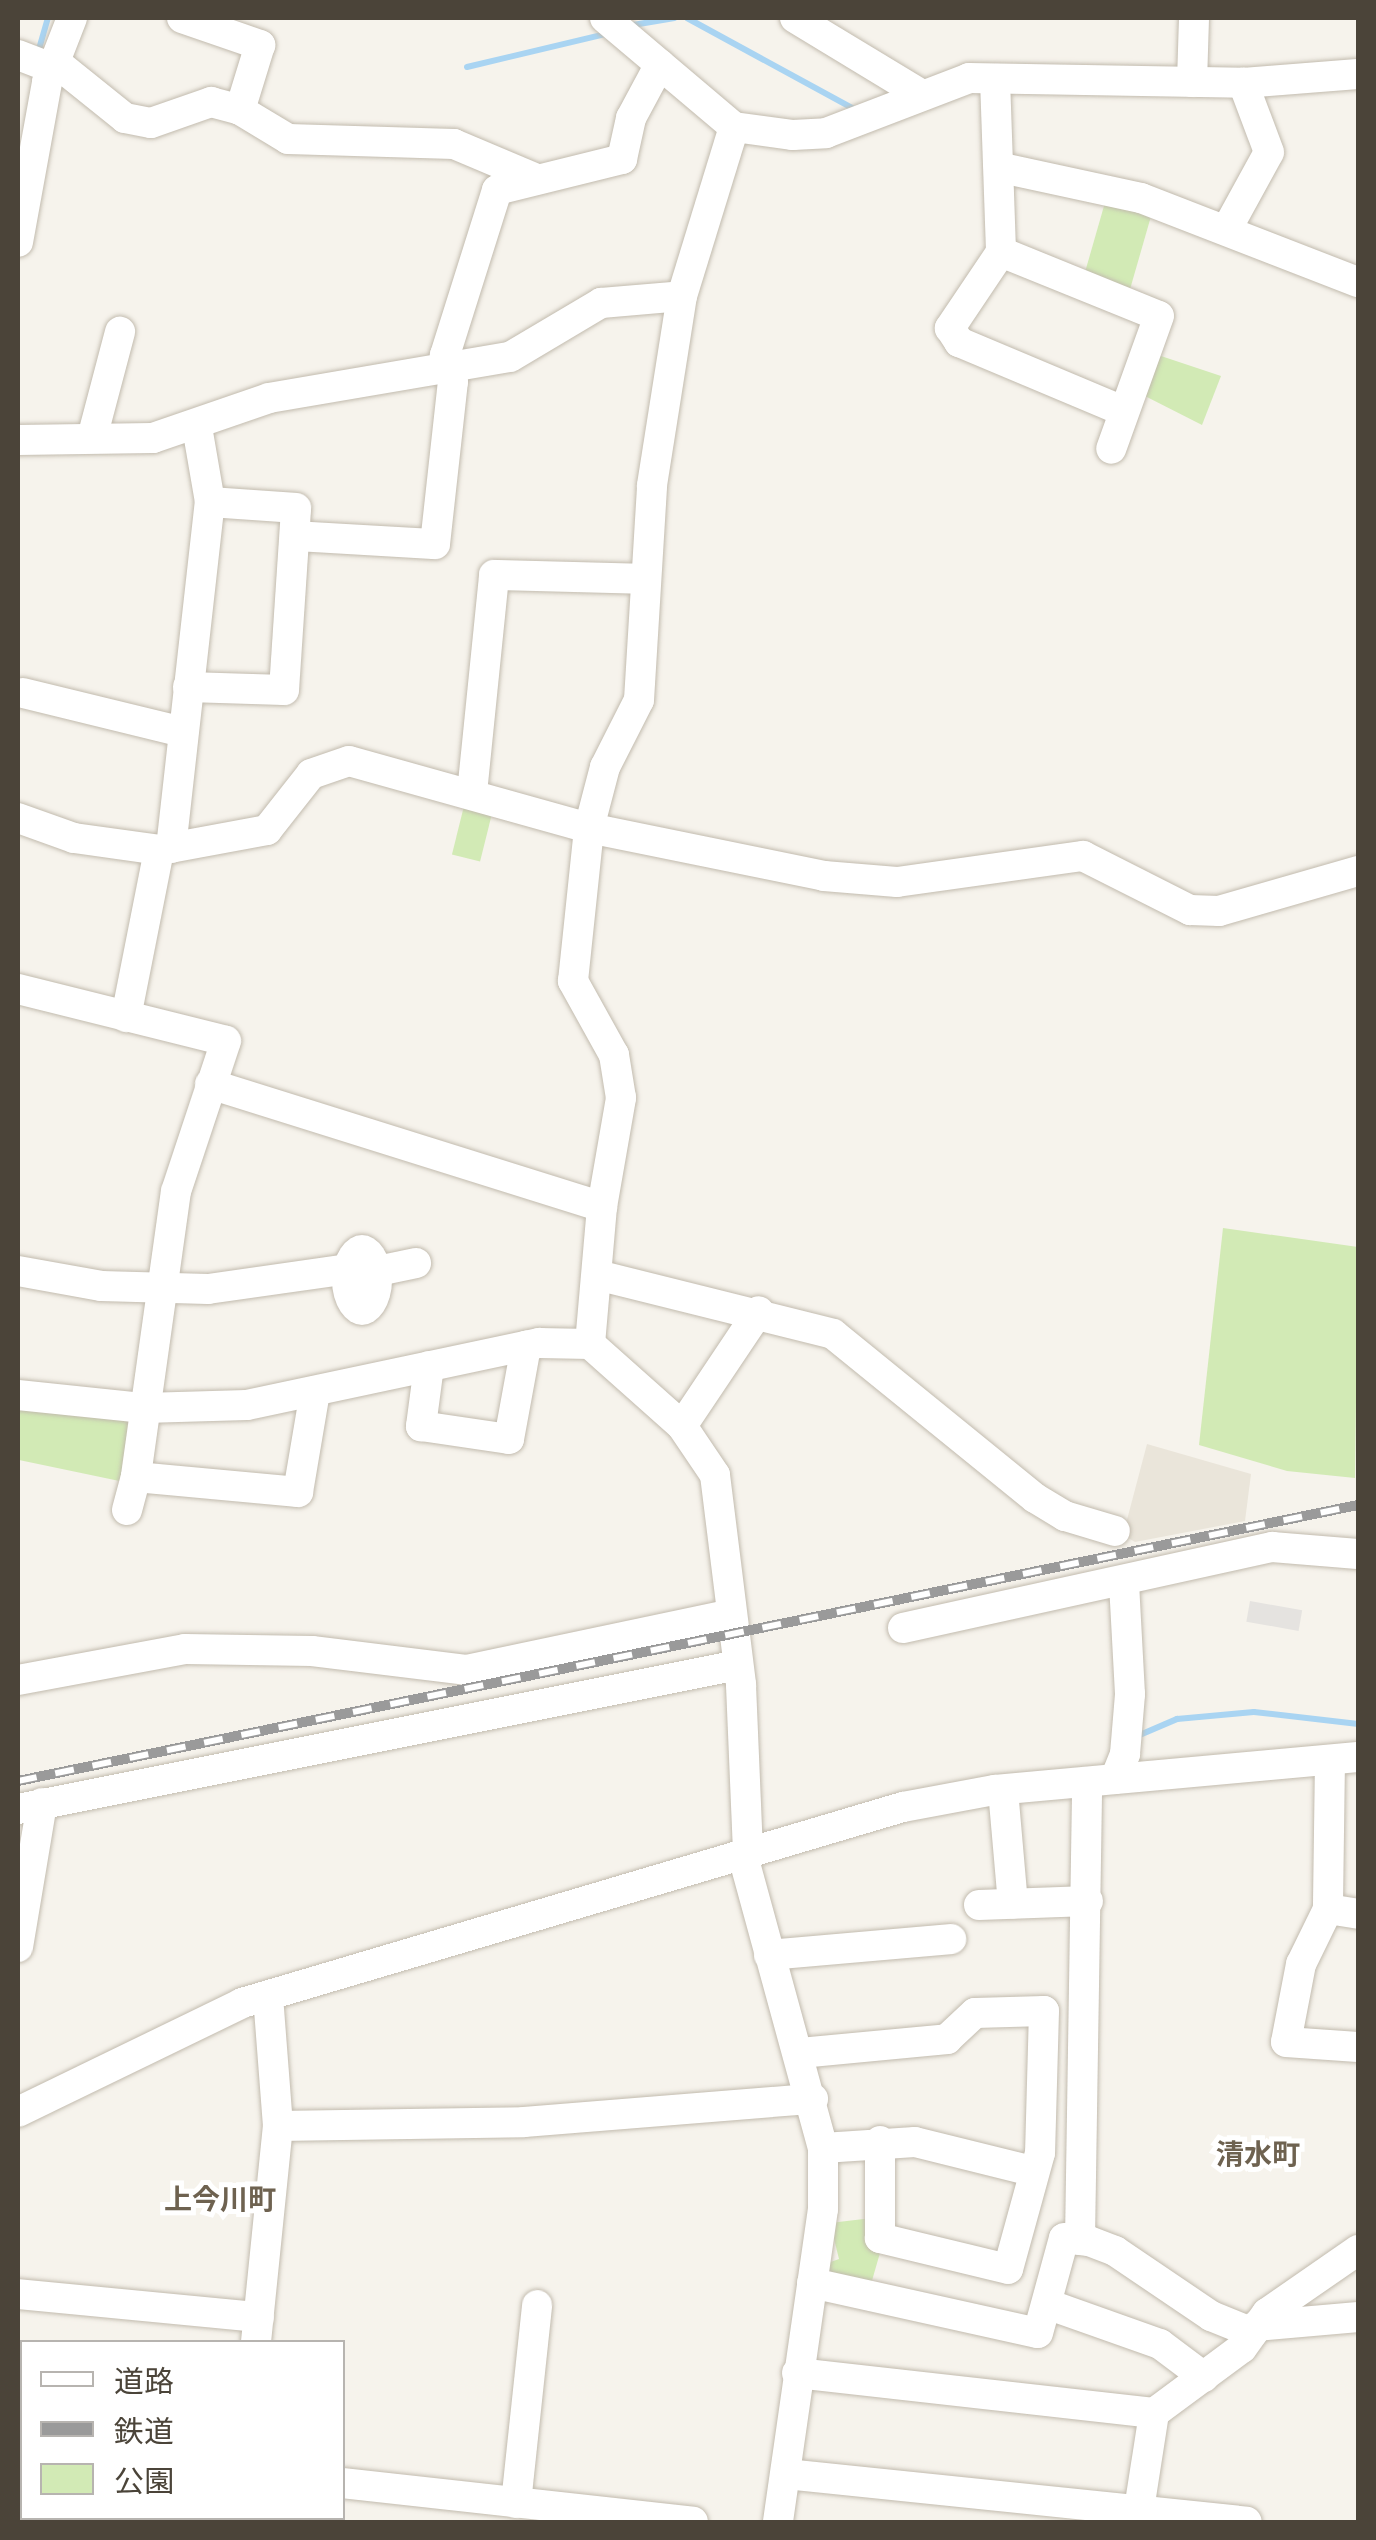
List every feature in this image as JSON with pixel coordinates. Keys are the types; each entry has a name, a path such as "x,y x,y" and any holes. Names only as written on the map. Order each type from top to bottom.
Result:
{"street":[{"path":"18,242 53,64 72,18"},
{"path":"182,18 260,46 240,110"},
{"path":"605,18 734,127 826,133 919,92 969,78 1243,83 1358,74"},
{"path":"796,18 919,92"},
{"path":"1192,82 1194,18"},
{"path":"18,55 53,64 125,118 152,124 211,102 240,110 288,138 454,144 536,179"},
{"path":"294,536 435,544 452,371 445,355 497,190 622,160 631,118 660,64"},
{"path":"995,79 1002,168 1001,252 950,328 959,342 1123,411"},
{"path":"1228,227 1269,152 1243,83"},
{"path":"590,1344 602,1207 621,1098 614,1055 573,981 589,828 605,767 639,700 652,484 682,296 734,127"},
{"path":"1002,168 1141,198 1228,227 1358,282"},
{"path":"1001,252 1159,316 1111,449"},
{"path":"18,440 154,438 196,427 269,398 452,371 510,357 601,302 682,296"},
{"path":"92,438 120,332"},
{"path":"126,1017 165,849 183,732 210,502 196,427"},
{"path":"188,687 284,690 296,508 210,502"},
{"path":"473,783 494,575 644,579"},
{"path":"23,693 183,732"},
{"path":"18,818 74,838 165,849 267,830 311,774 348,761 589,828 824,876 897,882 1083,856 1190,910 1219,911 1358,871"},
{"path":"18,989 226,1041 176,1190 159,1288 136,1476 127,1510"},
{"path":"210,1084 602,1207"},
{"path":"18,1271 159,1288 264,1284 416,1263"},
{"path":"597,1275 760,1311 832,1334 1036,1498 1066,1516 1114,1531"},
{"path":"682,1426 760,1311"},
{"path":"18,1396 144,1408 247,1404 526,1346 590,1344 682,1426 715,1475 728,1615 738,1665 745,1855 769,1955 814,2099 823,2148 812,2284 778,2522"},
{"path":"429,1366 421,1426 508,1439 526,1346"},
{"path":"136,1476 298,1492 314,1391"},
{"path":"902,1628 1272,1547 1358,1554"},
{"path":"1080,2240 1088,1901 1101,1781 1125,1754 1130,1694 1124,1582"},
{"path":"18,1680 185,1649 312,1651 466,1670 728,1615"},
{"path":"18,1947 30,1806 738,1665"},
{"path":"18,2106 207,2016 268,1995 903,1807 1002,1790 1344,1758 1328,1908 1301,1964 1286,2042 1358,2048"},
{"path":"1002,1790 1012,1904"},
{"path":"979,1905 1088,1901"},
{"path":"1328,1908 1358,1914"},
{"path":"769,1955 951,1939"},
{"path":"18,2294 257,2330 278,2126 268,1995"},
{"path":"800,2053 947,2039 975,2014 1044,2011 1040,2154 1008,2269 880,2238 880,2141"},
{"path":"278,2126 524,2122 814,2099"},
{"path":"823,2148 880,2141 915,2142 1032,2172"},
{"path":"812,2284 1038,2333 1064,2238 1115,2250 1210,2316 1255,2330 1358,2318"},
{"path":"797,2373 1154,2413 1204,2377 1294,2291 1358,2250"},
{"path":"1048,2304 1160,2344 1204,2377"},
{"path":"516,2503 537,2305"},
{"path":"1138,2518 1154,2413"},
{"path":"786,2474 1138,2518 1247,2522"},
{"path":"345,2483 693,2522"}],"shaded area":[{"path":"1147,1444 1251,1474 1245,1521 1135,1542 1123,1535"},
{"path":"1250,1601 1302,1610 1299,1631 1246,1622"}],"green space":[{"path":"1106,199 1152,212 1130,290 1084,277"},
{"path":"1155,354 1221,376 1202,425 1139,393"},
{"path":"465,802 493,809 480,861 452,854"},
{"path":"1223,1228 1358,1247 1355,1478 1287,1471 1199,1445"},
{"path":"18,1405 130,1416 129,1483 19,1460"},
{"path":"872,2218 882,2246 871,2284 832,2275 825,2264 839,2259 830,2223"}],"waterway":[{"path":"39,49 48,18"},
{"path":"633,25 674,18"},
{"path":"687,18 854,109"},
{"path":"467,67 606,34"},
{"path":"1135,1737 1177,1719 1254,1712 1358,1724"},
{"path":"48,2520 79,2522"}],"railway":[{"path":"18,1781 1358,1505"}],"district":[{"name":"清水町","path":"1258,2154"},
{"name":"上今川町","path":"220,2199"}]}
